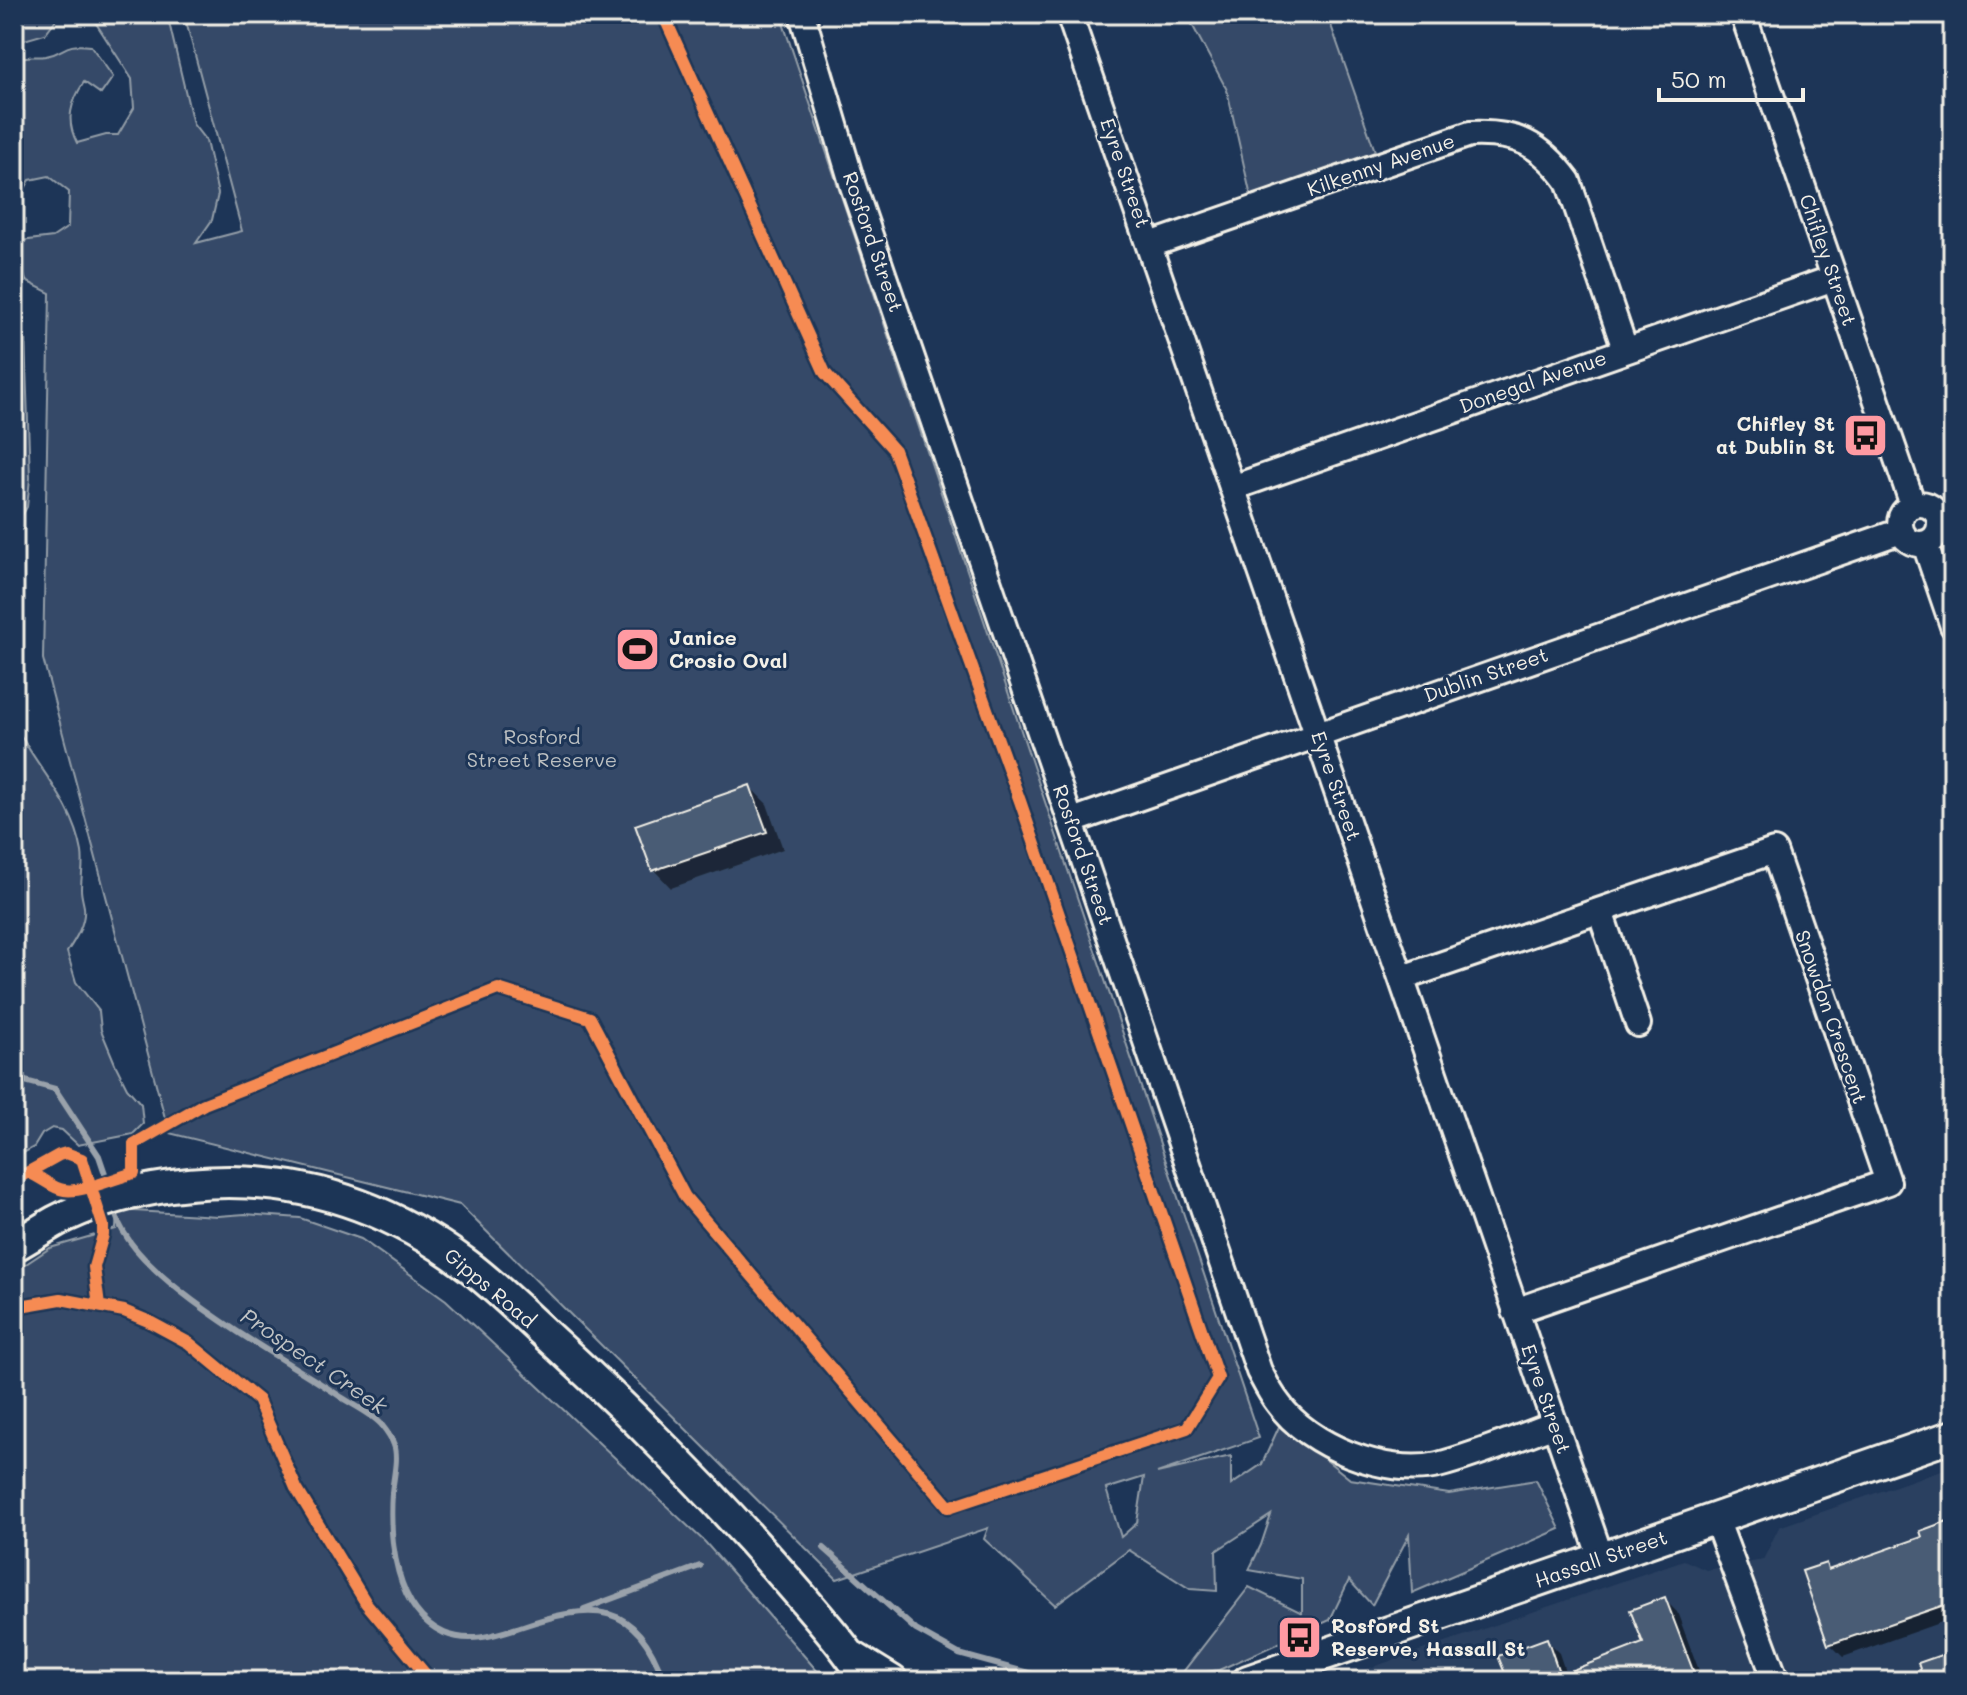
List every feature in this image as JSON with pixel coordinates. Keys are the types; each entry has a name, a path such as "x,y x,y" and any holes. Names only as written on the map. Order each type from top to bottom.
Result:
{"main road":[{"name":"Gipps Road","path":"14,1246 81,1210 142,1191 235,1180 308,1189 360,1205 404,1224 467,1264 500,1292 646,1429 714,1499 859,1668 892,1681"},
{"name":"Hassall Street","path":"1248,1681 1953,1436"}],"street":[{"name":"Rosford Street","path":"802,14 853,186 1259,1371 1279,1405 1308,1432 1357,1458 1398,1468 1436,1465 1555,1424"},
{"name":"Eyre Street","path":"1069,14 1601,1558"},
{"name":"Chifley Street","path":"1743,14 1913,505"},
{"name":"Kilkenny Avenue","path":"1150,245 1470,134 1495,133 1515,137 1535,146 1553,160 1568,181 1625,349"},
{"name":"Donegal Avenue","path":"1232,488 1834,278"},
{"path":"1913,505 1931,507 1946,515 1936,537 1925,544 1908,541 1901,531 1903,513 1913,505"},
{"name":"Dublin Street","path":"1072,821 1901,531"},
{"path":"1925,544 1953,626"},
{"name":"Snowdon Crescent","path":"1402,978 1774,851 1888,1182 1515,1311"},
{"path":"1600,911 1638,1024"},
{"path":"1716,1519 1776,1681"}],"shaded area":[{"path":"1953,1466 1953,1681 1332,1681 1684,1560 1706,1570 1763,1560 1779,1527"}],"green space":[{"path":"14,14 60,14 45,34 14,43"},
{"name":"Rosford Street Reserve","path":"90,14 167,14 193,124 206,141 218,194 212,220 196,243 242,231 184,14 780,14 1259,1438 1157,1473 1231,1456 1231,1485 1262,1464 1282,1420 1350,1479 1449,1494 1536,1480 1560,1529 1412,1593 1409,1535 1372,1605 1349,1580 1330,1620 1219,1670 1180,1676 1249,1587 1302,1613 1302,1579 1249,1570 1271,1515 1216,1551 1217,1591 1190,1589 1129,1550 1055,1605 984,1539 988,1528 837,1579 460,1205 169,1133 43,659 50,293 26,281 19,258 21,241 53,237 68,227 69,192 49,176 30,180 14,207 14,63 26,57 52,55 75,45 91,46 113,77 101,94 84,82 79,89 71,119 77,143 118,135 134,108 132,79","holes":["1144,1477 1137,1523 1121,1537 1106,1489"]},
{"path":"1194,14 1327,14 1376,154 1251,197 1227,90 1188,17"},
{"path":"14,280 24,308 30,478 27,507 17,524 14,537"},
{"path":"14,723 62,800 77,833 83,857 81,889 84,913 79,931 67,952 76,982 99,1011 101,1030 116,1066 127,1088 141,1104 143,1124 133,1134 78,1145 62,1130 52,1128 42,1134 34,1147 14,1158"},
{"path":"117,1210 300,1218 361,1239 446,1300 705,1542 826,1681 14,1681 14,1272 50,1248 116,1229"}],"building":[{"path":"750,785 767,832 652,871 635,825"},
{"path":"1953,1519 1953,1602 1828,1645 1802,1571 1826,1563 1828,1570 1922,1537 1920,1531"},
{"path":"1665,1597 1697,1681 1565,1681 1562,1674 1643,1643 1630,1610"},
{"path":"1547,1638 1562,1681 1508,1681 1498,1656"},
{"path":"1953,1651 1953,1681 1924,1681 1918,1663"}],"waterway":[{"name":"Prospect Creek","path":"14,1078 55,1089 99,1156 111,1191"},
{"name":"Prospect Creek","path":"114,1206 124,1232 145,1259 175,1286 247,1338 383,1426 395,1450 391,1511 398,1572 405,1591 428,1623 444,1633 473,1638 569,1614 609,1614 640,1635 653,1654 664,1681"},
{"path":"824,1548 916,1630 959,1654 1058,1681"},
{"path":"584,1609 700,1566"},
{"path":"1121,1681 1137,1679"}],"cycle path":[{"path":"30,1173 64,1190 89,1187 134,1173 134,1144 204,1104 498,989 590,1018 685,1197 949,1507 1187,1428 1218,1378 1020,801 894,450 825,373 663,14"},
{"path":"14,1180 59,1155 66,1153 82,1159 103,1225 94,1267 99,1306"},
{"path":"14,1310 61,1299 124,1311 189,1343 258,1400 296,1488 366,1603 431,1681"}],"place":[{"name":"Chifley St at Dublin St","path":"1866,436"},
{"name":"Janice Crosio Oval","path":"638,649"},
{"name":"Rosford St Reserve, Hassall St","path":"1300,1637"}]}
